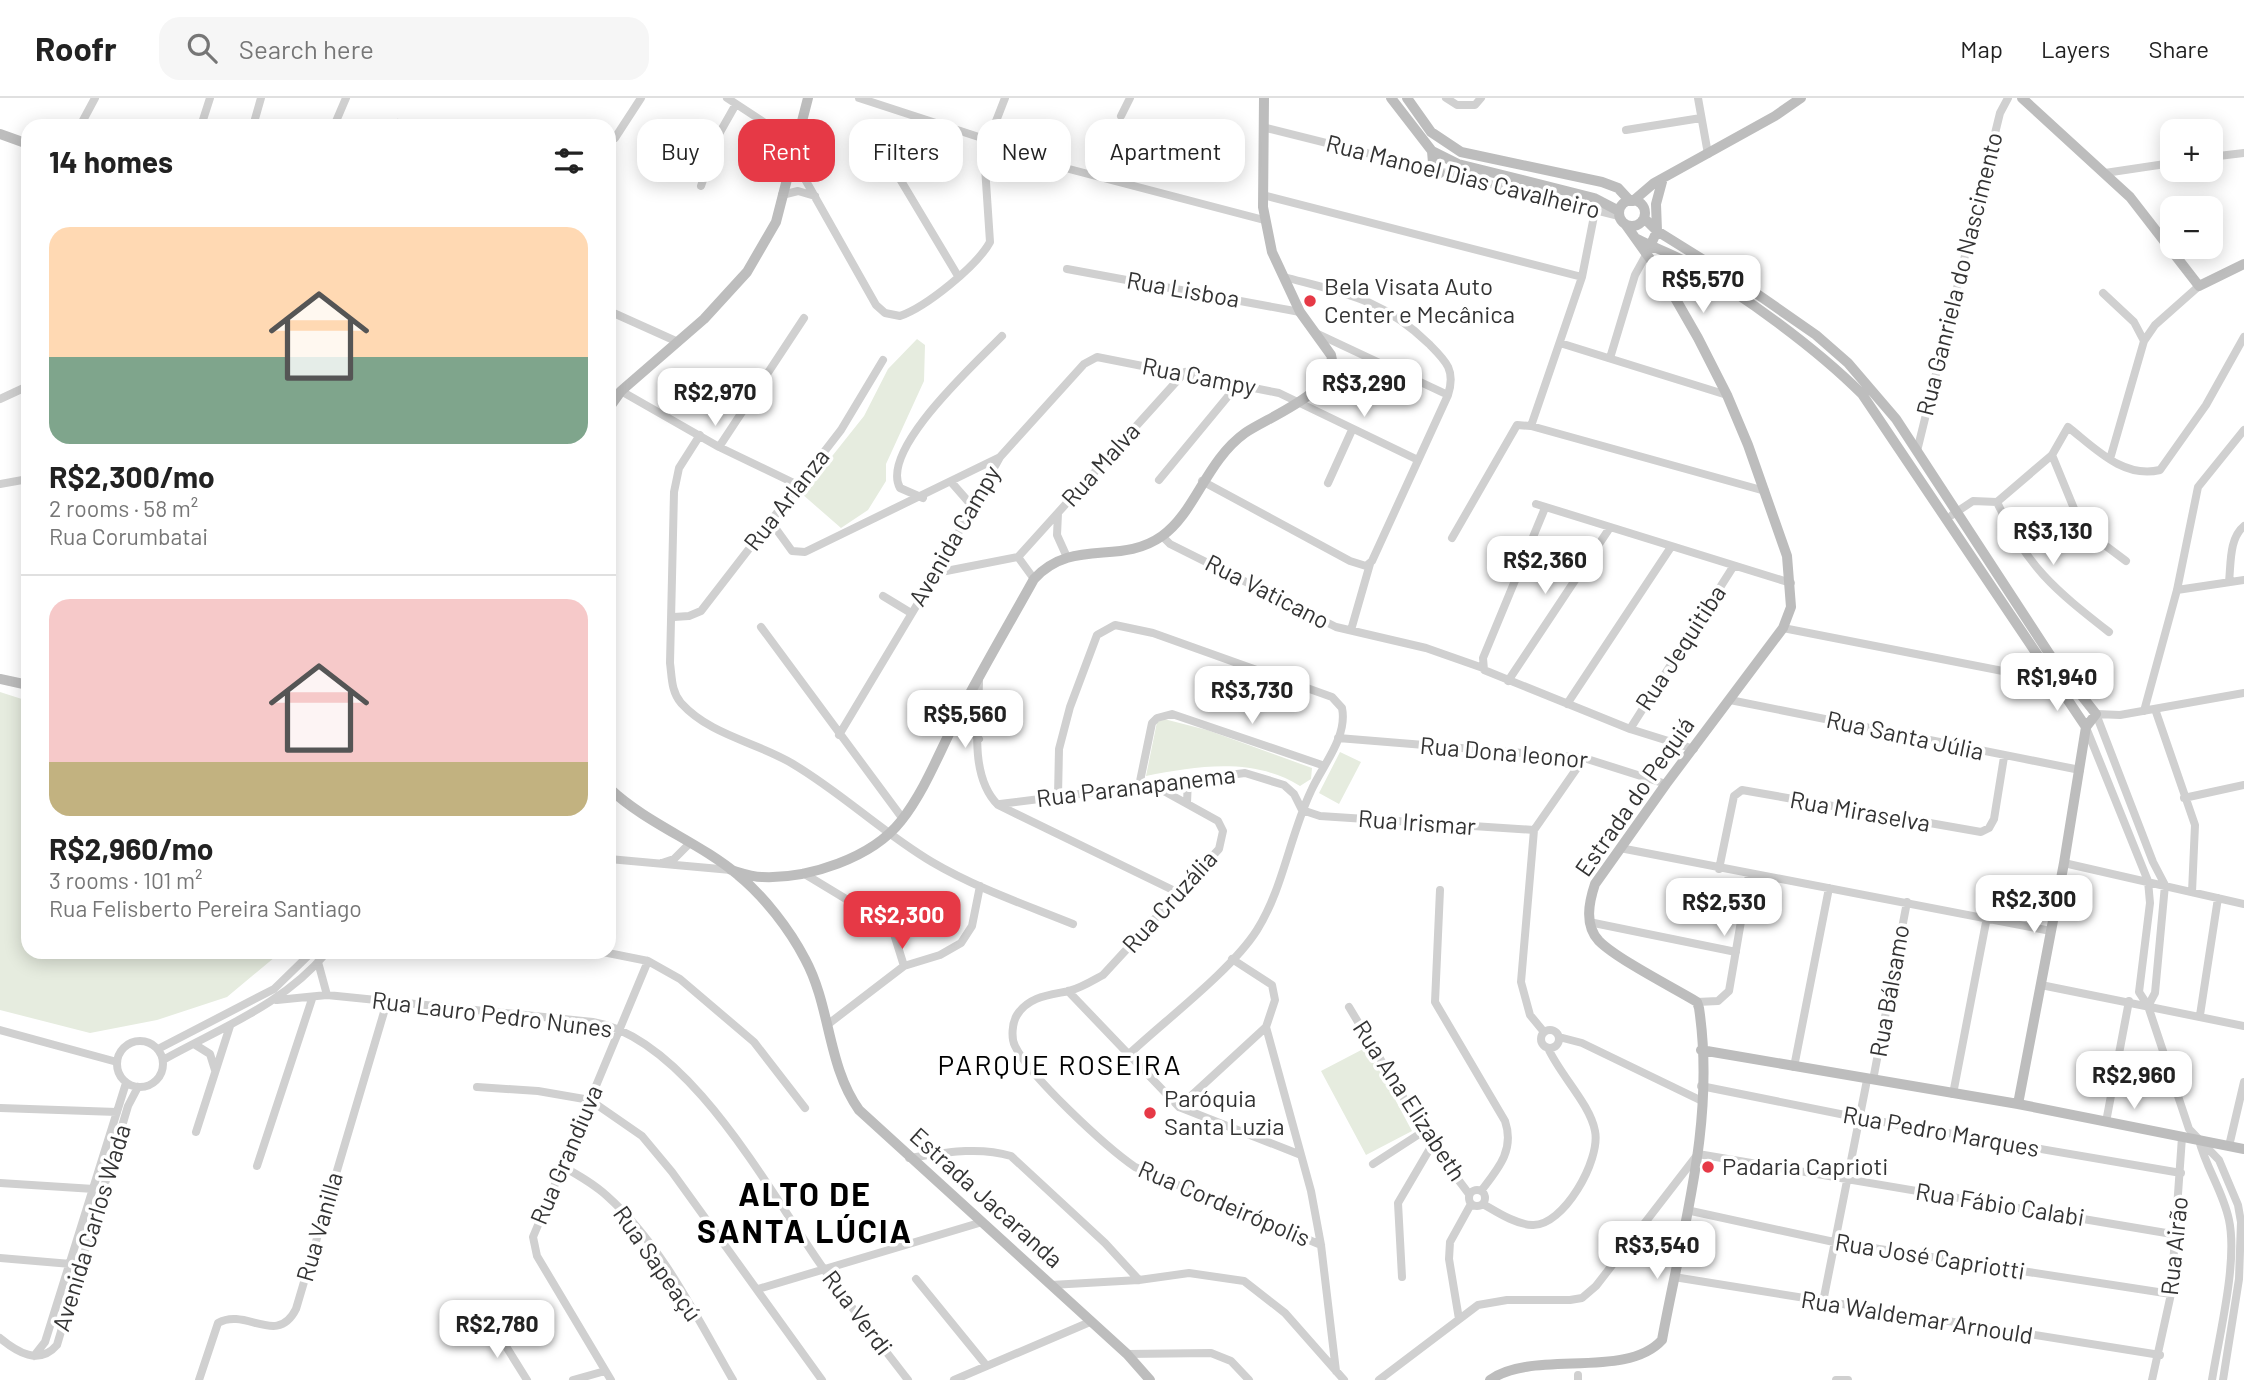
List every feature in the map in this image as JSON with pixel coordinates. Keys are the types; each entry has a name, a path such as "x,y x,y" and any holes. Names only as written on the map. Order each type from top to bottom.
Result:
{"main road":[{"path":"801,119 808,98"},
{"path":"616,793 731,870 762,877 802,872 847,860 889,834 903,819 1034,579 1066,555 1129,549 1162,536 1180,517 1202,481 1236,440 1299,402 1323,383 1331,371 1331,355 1300,312 1272,252 1264,220 1265,98"},
{"path":"1391,98 1432,151 1458,164 1594,198 1636,225 1656,204"},
{"path":"1407,98 1431,132 1461,152 1602,182 1624,192 1631,201 1640,204 1644,217 1657,231 1816,335 1848,363 1896,419 2052,658 2096,714 2086,727 2064,863 2018,1104"},
{"path":"1621,217 1641,191 1801,98"},
{"path":"2022,98 2145,213 2199,286 2244,264"},
{"path":"0,134 21,142"},
{"path":"1432,151 1433,163 1440,173"},
{"path":"1649,251 1657,231 1656,204 1663,178"},
{"path":"616,396 678,342 747,272 770,235 785,182"},
{"path":"1621,217 1634,237 1649,251 1682,260 1754,308 1814,351 1862,394 2086,727"},
{"name":"Estrada do Pequiá","path":"1589,922 1590,897 1595,884 1783,628 1791,607 1787,556 1727,394 1649,251"},
{"path":"1663,277 1672,264 1682,260"},
{"path":"1754,308 1761,298"},
{"path":"0,679 21,684"},
{"name":"Estrada Jacaranda","path":"731,870 768,907 805,959 827,1025 837,1068 851,1098 909,1158 1127,1354 1150,1380"},
{"path":"1490,1380 1509,1372 1578,1377 1630,1370 1656,1351 1662,1340 1690,1211 1702,1101 1697,1002 1598,940 1589,922"},
{"path":"1701,1051 2018,1104 2244,1149"}],"street":[{"path":"84,119 94,98"},
{"path":"203,119 210,98"},
{"path":"255,119 261,98"},
{"path":"616,136 641,98"},
{"path":"727,98 759,119"},
{"path":"859,98 977,136"},
{"path":"996,119 1005,98"},
{"path":"1121,116 1130,98"},
{"path":"1446,98 1465,106 1475,105 1481,98"},
{"path":"1698,98 1708,154"},
{"name":"Rua Ganriela do Nascimento","path":"1917,451 2000,113 2008,98"},
{"path":"337,119 344,100"},
{"path":"701,186 719,134 736,104"},
{"path":"1626,130 1701,118"},
{"name":"Rua Manoel Dias Cavalheiro","path":"1266,128 1621,217"},
{"path":"2223,155 2244,153"},
{"path":"2105,173 2160,165"},
{"path":"1071,169 1264,220"},
{"path":"807,182 876,305 893,317 906,314 983,255 990,242 985,182"},
{"path":"902,182 958,276"},
{"path":"782,195 798,191 815,196"},
{"path":"1263,195 1582,277"},
{"path":"1531,426 1582,277 1595,211"},
{"path":"1610,358 1635,275 1649,251"},
{"name":"Rua Lisboa","path":"1067,269 1300,312"},
{"path":"1284,277 1385,308 1450,365 1452,380 1448,395 1371,563 1350,630"},
{"path":"2110,459 2144,341 2155,325 2199,286"},
{"path":"2103,293 2112,298 2134,322 2144,341"},
{"path":"616,314 678,342"},
{"path":"719,447 803,318"},
{"path":"1318,334 1448,395"},
{"path":"923,498 900,488 895,472 902,452 921,424 1002,336"},
{"path":"1946,520 1973,501 1997,502 2052,455 2068,427 2110,459 2136,472 2160,470 2206,405 2244,337"},
{"path":"1560,343 1727,394"},
{"name":"Rua Campy","path":"1097,357 1185,372 1279,393 1418,460"},
{"name":"Avenida Campy","path":"839,735 936,573 1000,457 1084,364 1097,357"},
{"name":"Rua Arlanza","path":"674,617 689,616 701,611 841,430 883,360"},
{"name":"Rua Malva","path":"1017,557 1185,372"},
{"path":"1159,480 1239,383"},
{"path":"0,399 21,389"},
{"path":"621,391 719,447 798,485"},
{"path":"1452,538 1517,425 1531,426 1765,491"},
{"path":"2144,711 2177,590 2199,487 2244,429"},
{"path":"1328,482 1352,430"},
{"path":"700,435 679,468 674,492 674,617 670,663 673,691 681,702 729,736 790,762 835,790 889,834 932,862 980,886 1073,925"},
{"path":"2052,455 2082,528 2126,561"},
{"path":"771,522 787,547 799,554 923,498 1000,457"},
{"path":"0,484 21,480"},
{"path":"1202,481 1362,567 1371,563"},
{"path":"952,483 973,507"},
{"path":"1997,502 2012,534 2038,573 2109,632"},
{"path":"1536,504 1609,529 1791,583"},
{"path":"1483,668 1483,658 1545,508"},
{"path":"1058,513 1058,535 1066,555"},
{"path":"2229,582 2234,543 2238,531 2244,526"},
{"path":"1508,681 1609,529"},
{"name":"Rua Vaticano","path":"1162,536 1170,544 1336,627 1416,646 1483,668 1508,681 1630,729 1693,749"},
{"path":"1567,704 1671,547"},
{"path":"936,573 1017,557 1034,579"},
{"name":"Rua Jequitiba","path":"1630,729 1733,567"},
{"path":"2177,590 2244,580"},
{"path":"883,596 911,613"},
{"path":"1058,796 1059,749 1070,707 1097,635 1115,625 1153,633 1332,697 1340,705 1343,714 1338,738 1322,765 1302,810 1263,919 1232,959 1127,1056"},
{"path":"761,627 903,819"},
{"path":"1783,628 2054,681"},
{"path":"979,679 981,781 987,794 998,805 1179,893"},
{"path":"2148,1006 2155,993 2165,886 2153,862 2096,714 2120,715 2244,693"},
{"name":"Rua Santa Júlia","path":"1730,699 2004,757 2080,770"},
{"path":"2155,709 2195,825 2192,892"},
{"path":"1139,786 1152,723 1157,718 1172,714 1322,765"},
{"path":"955,722 971,730 979,739"},
{"path":"2086,727 2148,881 2150,903 2139,992 2148,1006 2183,1115 2199,1140 2219,1160 2232,1187 2241,1222 2239,1279 2223,1380"},
{"name":"Rua Dona leonor","path":"1338,738 1584,758 1666,784"},
{"name":"Rua Miraselva","path":"1719,869 1734,796 1742,790 1981,832 1989,828 1994,819 2004,757"},
{"path":"1544,1032 1530,1015 1521,982 1534,830 1584,758"},
{"name":"Rua Paranapanema","path":"998,805 1245,773 1284,785 1294,794 1302,810"},
{"path":"1187,803 1188,779"},
{"name":"Rua Cruzália","path":"1068,991 1103,975 1211,859 1223,837 1218,821 1153,785"},
{"path":"2184,798 2244,785"},
{"name":"Rua Irismar","path":"1302,810 1320,816 1534,830"},
{"path":"659,864 674,859 689,844"},
{"path":"1620,848 1749,875 1907,902 2051,931"},
{"path":"616,860 731,870"},
{"path":"2064,863 2244,904"},
{"path":"802,872 884,922 894,934 904,966"},
{"path":"1697,1002 1708,1003 1724,998 1729,991 1749,875"},
{"path":"827,1025 904,966 940,955 969,934 980,886"},
{"path":"1794,1067 1829,888"},
{"path":"1440,890 1435,1002 1505,1121 1509,1135 1507,1154 1482,1191"},
{"path":"2200,1016 2218,898"},
{"name":"Rua Bálsamo","path":"1823,1303 1907,902"},
{"path":"1953,1094 1987,917"},
{"path":"1589,922 1736,952"},
{"path":"616,955 648,961 680,979 737,1025 805,1108"},
{"path":"158,1049 274,989 305,959"},
{"path":"163,1060 277,1000 321,959"},
{"path":"1179,1107 1266,1027 1275,1000 1272,985 1232,959"},
{"name":"Rua Grandiuva","path":"611,1380 537,1256 534,1231 648,961"},
{"path":"318,962 327,995"},
{"path":"2040,985 2244,1026"},
{"path":"1068,991 1127,1056 1179,1107 1301,1155"},
{"name":"Rua Cordeirópolis","path":"1068,991 1050,993 1029,1003 1017,1015 1014,1027 1016,1048 1050,1090 1119,1156 1144,1173 1321,1245"},
{"name":"Rua Lauro Pedro Nunes","path":"277,1000 312,999 327,995 593,1023 620,1029 659,1056 703,1097 737,1141"},
{"path":"257,1166 312,999"},
{"path":"2106,1122 2129,1001"},
{"name":"Rua Vanilla","path":"199,1380 215,1328 221,1321 234,1318 268,1326 283,1325 290,1321 296,1309 387,1002"},
{"name":"Rua Ana Elizabeth","path":"1349,1007 1424,1131 1469,1194"},
{"path":"196,1132 230,1026"},
{"path":"1266,1027 1301,1155 1321,1245 1336,1371"},
{"path":"0,1030 117,1062"},
{"path":"1544,1032 1552,1030 1559,1037 1582,1043 1702,1101"},
{"path":"1483,1204 1525,1224 1541,1223 1552,1219 1584,1180 1592,1165 1597,1148 1591,1119 1541,1040 1544,1032"},
{"path":"1548,1048 1556,1045 1559,1037"},
{"path":"145,1042 158,1049 163,1060 163,1070 155,1082 138,1087 126,1083 120,1077 117,1062 119,1054 131,1043 145,1042"},
{"path":"194,1044 210,1054 215,1073"},
{"path":"2229,1146 2244,1082"},
{"name":"Avenida Carlos Wada","path":"34,1356 45,1342 126,1083"},
{"name":"Rua Pedro Marques","path":"1701,1086 1860,1118 2181,1173"},
{"name":"Avenida Carlos Wada","path":"0,1338 21,1353 34,1356 53,1350 128,1107 138,1087"},
{"path":"477,1087 527,1090 590,1100 642,1136 672,1172 822,1380"},
{"path":"0,1108 117,1112"},
{"path":"1373,1164 1424,1131"},
{"name":"Rua Airão","path":"2152,1380 2172,1294 2178,1235 2182,1138"},
{"path":"2199,1140 2205,1163 2225,1201 2231,1235 2212,1380"},
{"name":"Rua Verdi","path":"737,1141 822,1268 908,1380"},
{"path":"1402,1277 1398,1203 1433,1145"},
{"path":"909,1158 970,1151 997,1152 1011,1156 1105,1243 1139,1280"},
{"path":"1379,1380 1434,1341 1470,1310 1490,1302 1582,1298 1596,1286 1698,1154"},
{"name":"Rua Fábio Calabi","path":"1698,1154 2178,1235"},
{"name":"Rua Sapeaçú","path":"562,1166 593,1185 625,1215 675,1281 733,1380"},
{"path":"0,1183 94,1189"},
{"path":"1459,1318 1449,1259 1450,1242 1471,1204 1469,1194 1476,1190 1482,1191"},
{"path":"1471,1204 1478,1207 1483,1204 1485,1199 1482,1191"},
{"name":"Rua José Capriotti","path":"1690,1211 1834,1242 2172,1294"},
{"path":"758,1289 979,1223"},
{"path":"0,1258 71,1264"},
{"path":"1051,1285 1139,1280 1189,1273 1244,1280 1285,1313 1343,1380"},
{"name":"Rua Waldemar Arnould","path":"1674,1277 1823,1303 2160,1354"},
{"path":"916,1279 986,1365"},
{"path":"954,1380 1090,1322"},
{"path":"492,1324 527,1380"},
{"path":"45,1342 53,1350"},
{"path":"1127,1354 1211,1353 1231,1361 1249,1380"},
{"path":"573,1380 605,1371"},
{"path":"1836,1380 1848,1380"}],"shaded area":[{"path":"917,339 925,345 924,381 886,464 886,481 868,510 841,528 802,494 864,416 888,369"},
{"path":"0,692 21,699 21,959 273,959 227,997 157,1020 90,1033 0,1010"},
{"path":"1164,719 1207,730 1312,768 1311,779 1300,786 1263,771 1225,766 1146,776 1157,722"},
{"path":"1340,752 1361,762 1339,804 1319,793"},
{"path":"1367,1047 1412,1131 1366,1155 1321,1071"}],"place":[{"name":"Bela Visata Auto Center e Mecânica","path":"1310,301"},
{"name":"Paróquia Santa Luzia","path":"1150,1113"},
{"name":"Padaria Caprioti","path":"1708,1167"}],"district":[{"name":"PARQUE ROSEIRA","path":"1060,1065"},
{"name":"ALTO DE SANTA LÚCIA","path":"805,1214"}]}
